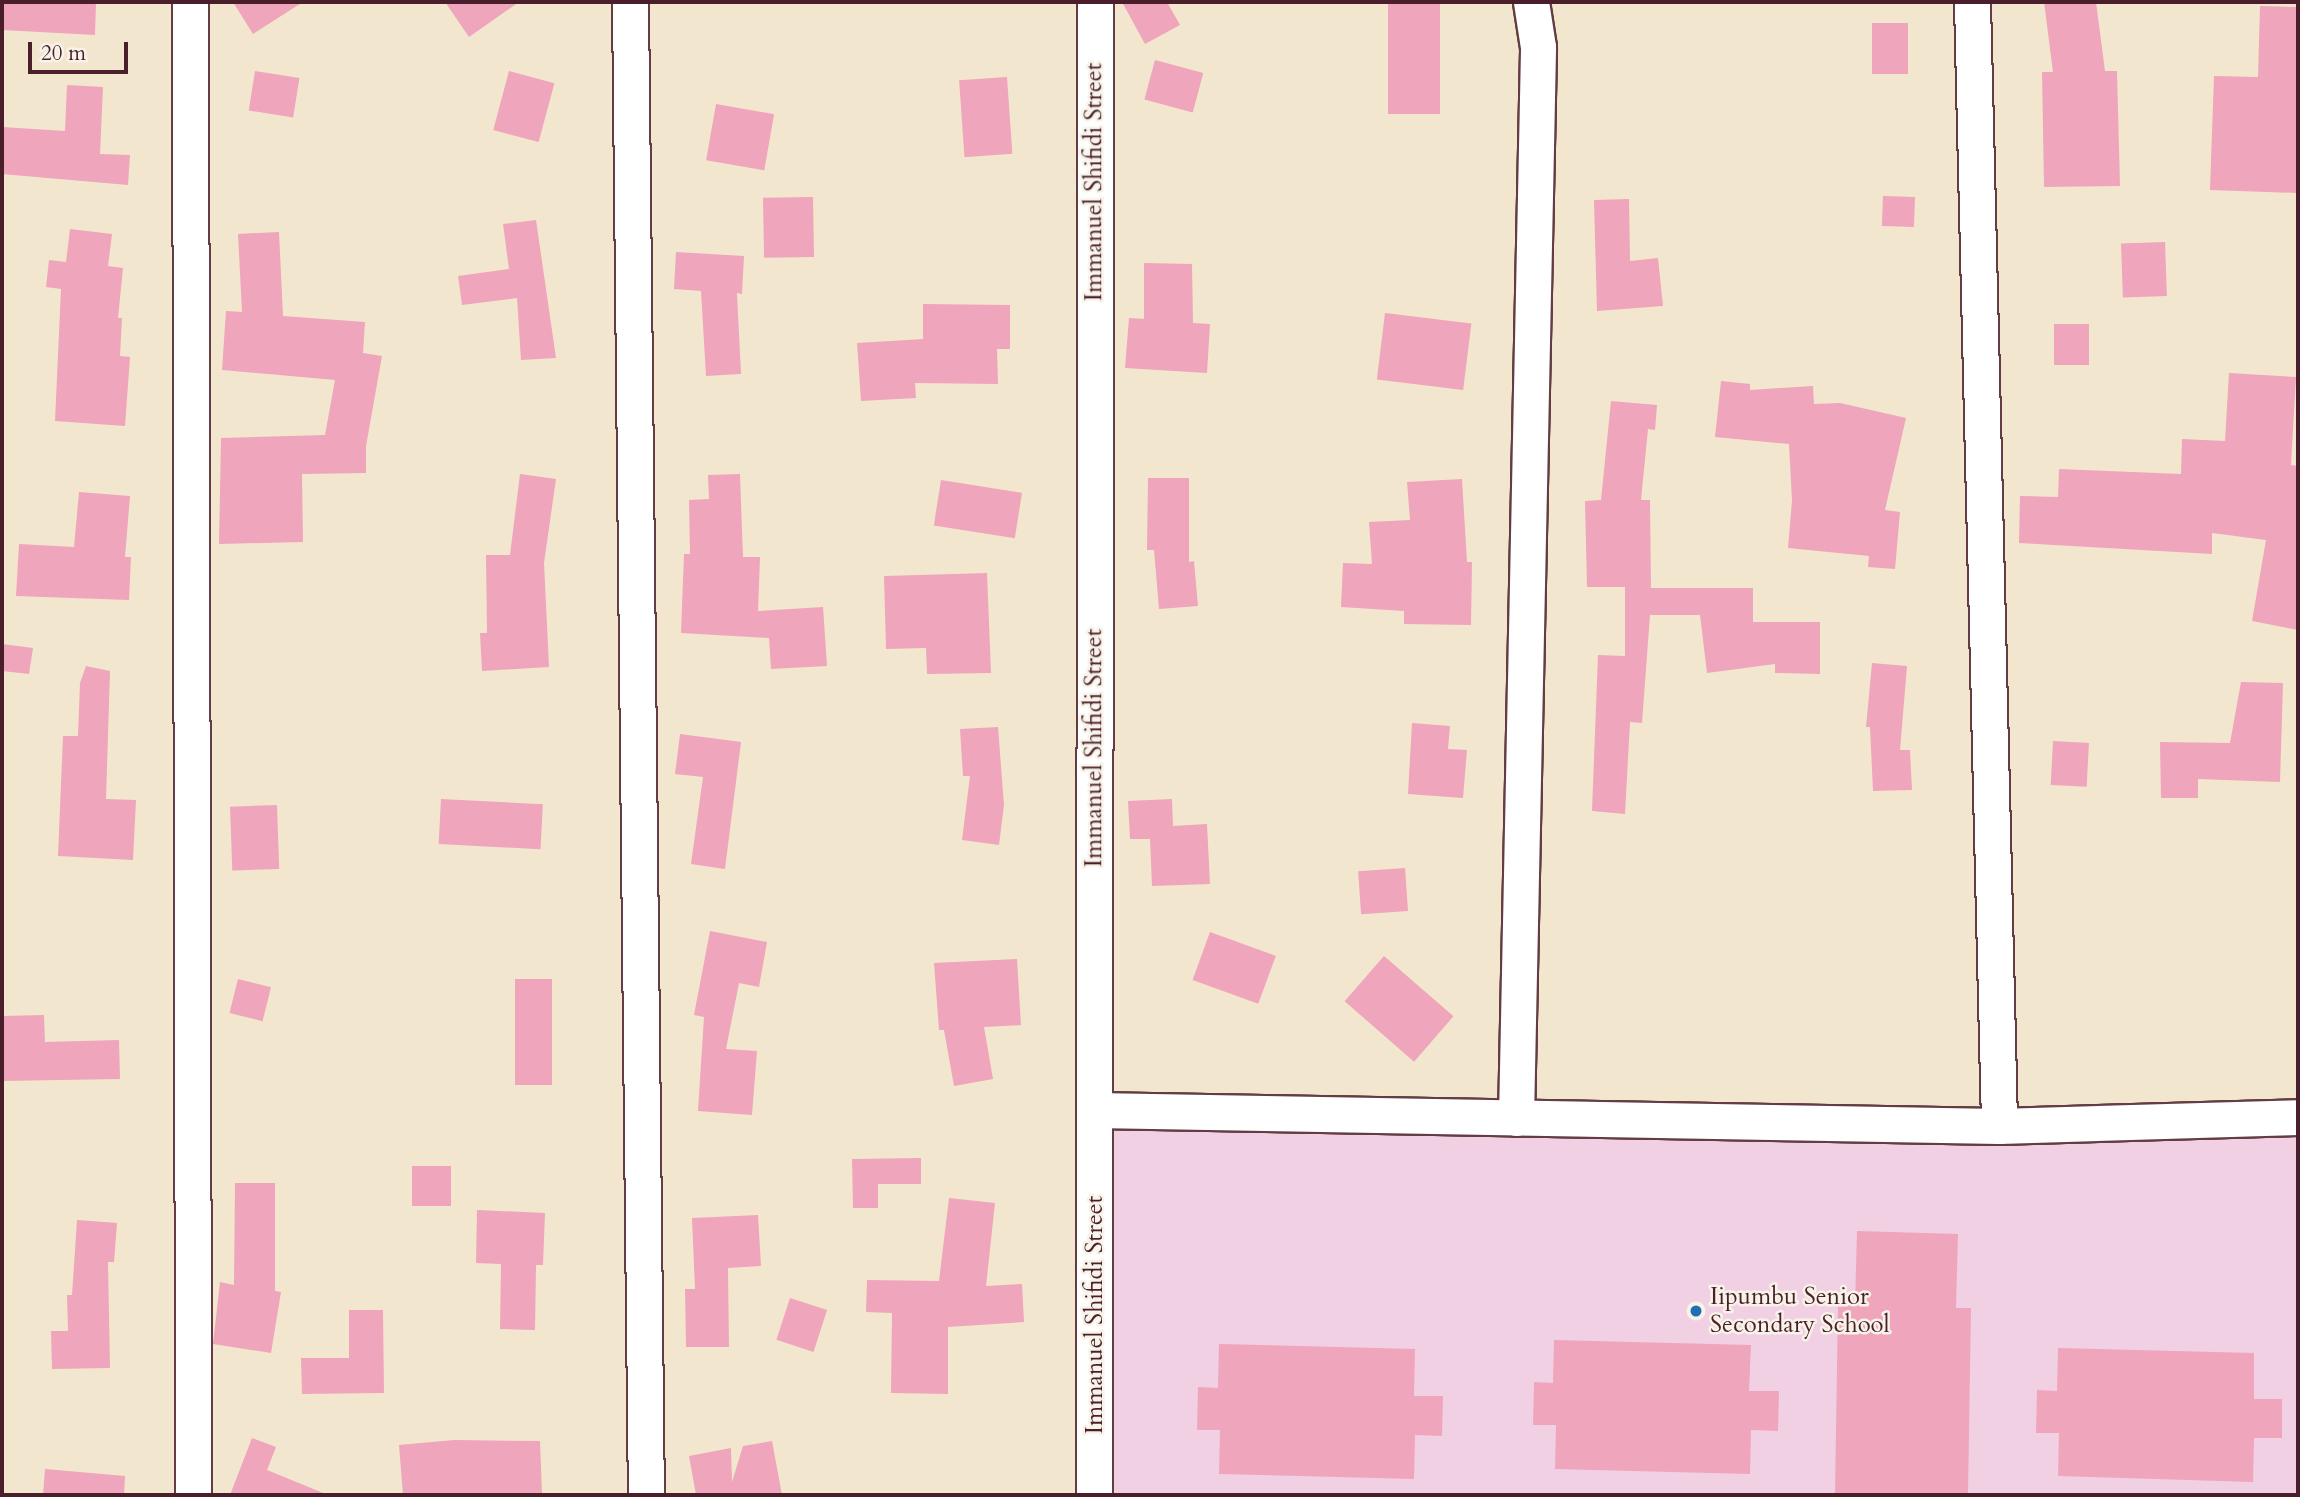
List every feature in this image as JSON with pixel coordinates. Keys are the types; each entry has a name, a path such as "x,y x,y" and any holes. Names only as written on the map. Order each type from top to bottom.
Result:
{"street":[{"path":"190,2 193,1495"},
{"path":"631,2 646,1495"},
{"name":"Immanuel Shifidi Street","path":"1094,1495 1095,2"},
{"path":"1516,1118 1537,61 1531,2"},
{"path":"1972,2 1999,1126"},
{"path":"1095,1110 1999,1126 2298,1117"}],"shaded area":[{"name":"Iipumbu Senior Secondary School","path":"1095,1110 2298,1110 2298,1495 1095,1495"}],"building":[{"path":"2,2 96,2 95,35 2,30"},
{"path":"233,2 303,2 253,34"},
{"path":"445,2 519,2 469,37"},
{"path":"1122,2 1167,2 1180,25 1145,44"},
{"path":"1388,2 1440,2 1440,114 1388,114"},
{"path":"2044,2 2096,2 2105,71 2117,71 2120,186 2044,187 2042,72 2053,72"},
{"path":"2260,6 2298,7 2298,193 2210,190 2214,76 2258,77"},
{"path":"1872,23 1908,23 1908,74 1872,74"},
{"path":"1155,60 1203,73 1193,113 1144,100"},
{"path":"255,71 299,78 293,118 249,111"},
{"path":"509,71 554,83 539,142 493,130"},
{"path":"1007,77 1012,154 964,157 959,80"},
{"path":"67,85 103,87 100,154 130,155 128,185 2,174 2,127 65,131"},
{"path":"716,104 774,114 764,170 706,160"},
{"path":"1883,196 1915,197 1914,227 1882,226"},
{"path":"813,197 814,257 764,258 763,198"},
{"path":"1629,199 1630,261 1658,258 1663,306 1597,311 1594,200"},
{"path":"536,220 556,358 521,360 517,298 462,305 458,276 509,269 503,224"},
{"path":"70,229 112,234 108,266 123,268 118,318 122,318 120,356 130,357 125,426 55,421 61,289 46,287 49,260 66,262"},
{"path":"279,232 283,316 365,322 363,353 382,356 366,446 366,473 302,474 303,542 219,544 221,438 325,435 335,380 222,370 226,311 242,312 238,234"},
{"path":"2165,242 2167,296 2123,298 2121,244"},
{"path":"676,252 744,256 742,294 737,293 741,374 706,376 701,291 674,289"},
{"path":"1144,263 1192,264 1193,323 1210,324 1207,373 1125,368 1129,318 1144,319"},
{"path":"923,304 1010,305 1010,349 997,349 998,384 915,383 916,398 861,401 857,343 923,339"},
{"path":"1385,313 1471,324 1463,390 1377,380"},
{"path":"2054,324 2089,324 2089,365 2054,365"},
{"path":"2229,373 2296,377 2291,465 2298,466 2298,630 2252,621 2266,540 2212,533 2212,554 2019,543 2020,496 2058,497 2059,469 2181,474 2182,439 2225,441"},
{"path":"1721,381 1750,384 1750,390 1813,386 1814,404 1840,403 1906,418 1885,510 1900,512 1895,569 1868,567 1869,556 1788,548 1792,501 1789,444 1715,437"},
{"path":"1611,401 1657,405 1655,430 1648,429 1641,500 1650,500 1651,588 1753,588 1753,622 1820,622 1820,674 1775,673 1775,664 1707,673 1700,615 1650,615 1642,723 1630,722 1625,814 1592,811 1598,655 1625,656 1625,587 1587,587 1585,501 1601,500"},
{"path":"520,474 556,479 544,563 549,667 482,671 480,633 487,633 486,555 510,555"},
{"path":"740,474 743,557 760,557 758,611 823,607 827,666 771,669 769,638 681,633 684,554 690,554 689,500 709,499 708,475"},
{"path":"1148,478 1189,478 1189,562 1194,561 1198,606 1159,609 1154,550 1147,550"},
{"path":"1462,479 1467,562 1472,562 1471,625 1404,624 1404,611 1341,607 1343,563 1372,564 1369,522 1410,520 1407,482"},
{"path":"941,480 1022,493 1015,538 934,525"},
{"path":"79,492 130,496 125,557 131,557 129,600 16,596 19,544 74,547"},
{"path":"987,573 991,673 927,674 926,648 886,649 884,576"},
{"path":"2,644 33,648 29,674 2,671"},
{"path":"1872,663 1907,666 1900,750 1910,750 1912,790 1873,791 1870,727 1866,727"},
{"path":"86,666 110,671 106,799 136,800 133,860 58,856 63,736 78,736 80,683"},
{"path":"2241,682 2283,683 2280,782 2198,779 2198,798 2161,798 2160,742 2230,743"},
{"path":"1412,723 1450,726 1448,749 1467,750 1463,798 1408,794"},
{"path":"998,727 1004,805 999,845 962,840 970,776 963,776 960,729"},
{"path":"680,734 741,742 725,869 691,864 703,777 675,774"},
{"path":"2053,741 2089,743 2087,787 2051,785"},
{"path":"441,799 543,804 541,849 439,844"},
{"path":"1172,799 1173,826 1207,824 1210,884 1152,886 1150,839 1130,839 1128,801"},
{"path":"277,805 279,869 232,871 230,807"},
{"path":"1405,868 1408,911 1361,914 1358,871"},
{"path":"710,931 767,942 759,987 739,983 726,1049 757,1051 752,1115 698,1111 704,1017 694,1015"},
{"path":"1210,932 1276,956 1258,1004 1193,980"},
{"path":"1384,956 1453,1016 1414,1062 1345,1001"},
{"path":"1017,959 1021,1025 984,1027 993,1079 954,1086 944,1030 939,1030 934,963"},
{"path":"238,979 271,987 263,1021 230,1013"},
{"path":"515,979 552,979 552,1085 515,1085"},
{"path":"44,1015 45,1042 119,1040 120,1079 2,1081 2,1016"},
{"path":"921,1158 921,1184 878,1184 878,1208 853,1208 852,1159"},
{"path":"412,1166 451,1166 451,1206 412,1206"},
{"path":"235,1183 275,1183 275,1291 281,1292 271,1353 213,1344 220,1282 234,1285"},
{"path":"949,1198 995,1203 986,1286 1022,1284 1024,1322 948,1327 948,1394 891,1393 892,1313 866,1312 867,1280 939,1281"},
{"path":"477,1210 545,1213 543,1265 536,1265 535,1330 500,1329 501,1264 476,1263"},
{"path":"758,1215 761,1266 728,1268 729,1347 686,1347 685,1289 695,1289 692,1218"},
{"path":"77,1220 117,1223 114,1262 108,1262 110,1368 52,1369 51,1331 68,1331 67,1295 72,1295"},
{"path":"1857,1231 1958,1234 1956,1308 1971,1308 1968,1495 1835,1495 1838,1305 1855,1305"},
{"path":"790,1298 827,1310 813,1352 776,1340"},
{"path":"349,1310 383,1310 384,1393 302,1394 301,1358 349,1358"},
{"path":"1554,1340 1751,1345 1749,1391 1779,1391 1778,1431 1751,1430 1750,1474 1555,1469 1556,1425 1533,1425 1534,1382 1553,1383"},
{"path":"1219,1344 1415,1349 1414,1396 1443,1396 1442,1436 1415,1435 1414,1479 1219,1474 1220,1430 1197,1430 1198,1387 1218,1388"},
{"path":"2058,1348 2254,1353 2254,1399 2282,1399 2282,1438 2254,1438 2253,1482 2058,1476 2059,1433 2036,1433 2037,1390 2057,1391"},
{"path":"252,1438 276,1447 267,1470 328,1495 230,1495"},
{"path":"454,1440 540,1441 542,1495 403,1495 399,1445"},
{"path":"772,1441 782,1495 696,1495 689,1456 731,1448 732,1482 743,1446"},
{"path":"45,1469 125,1476 124,1495 43,1495"}],"place":[{"name":"Iipumbu Senior Secondary School","path":"1696,1311"}]}
